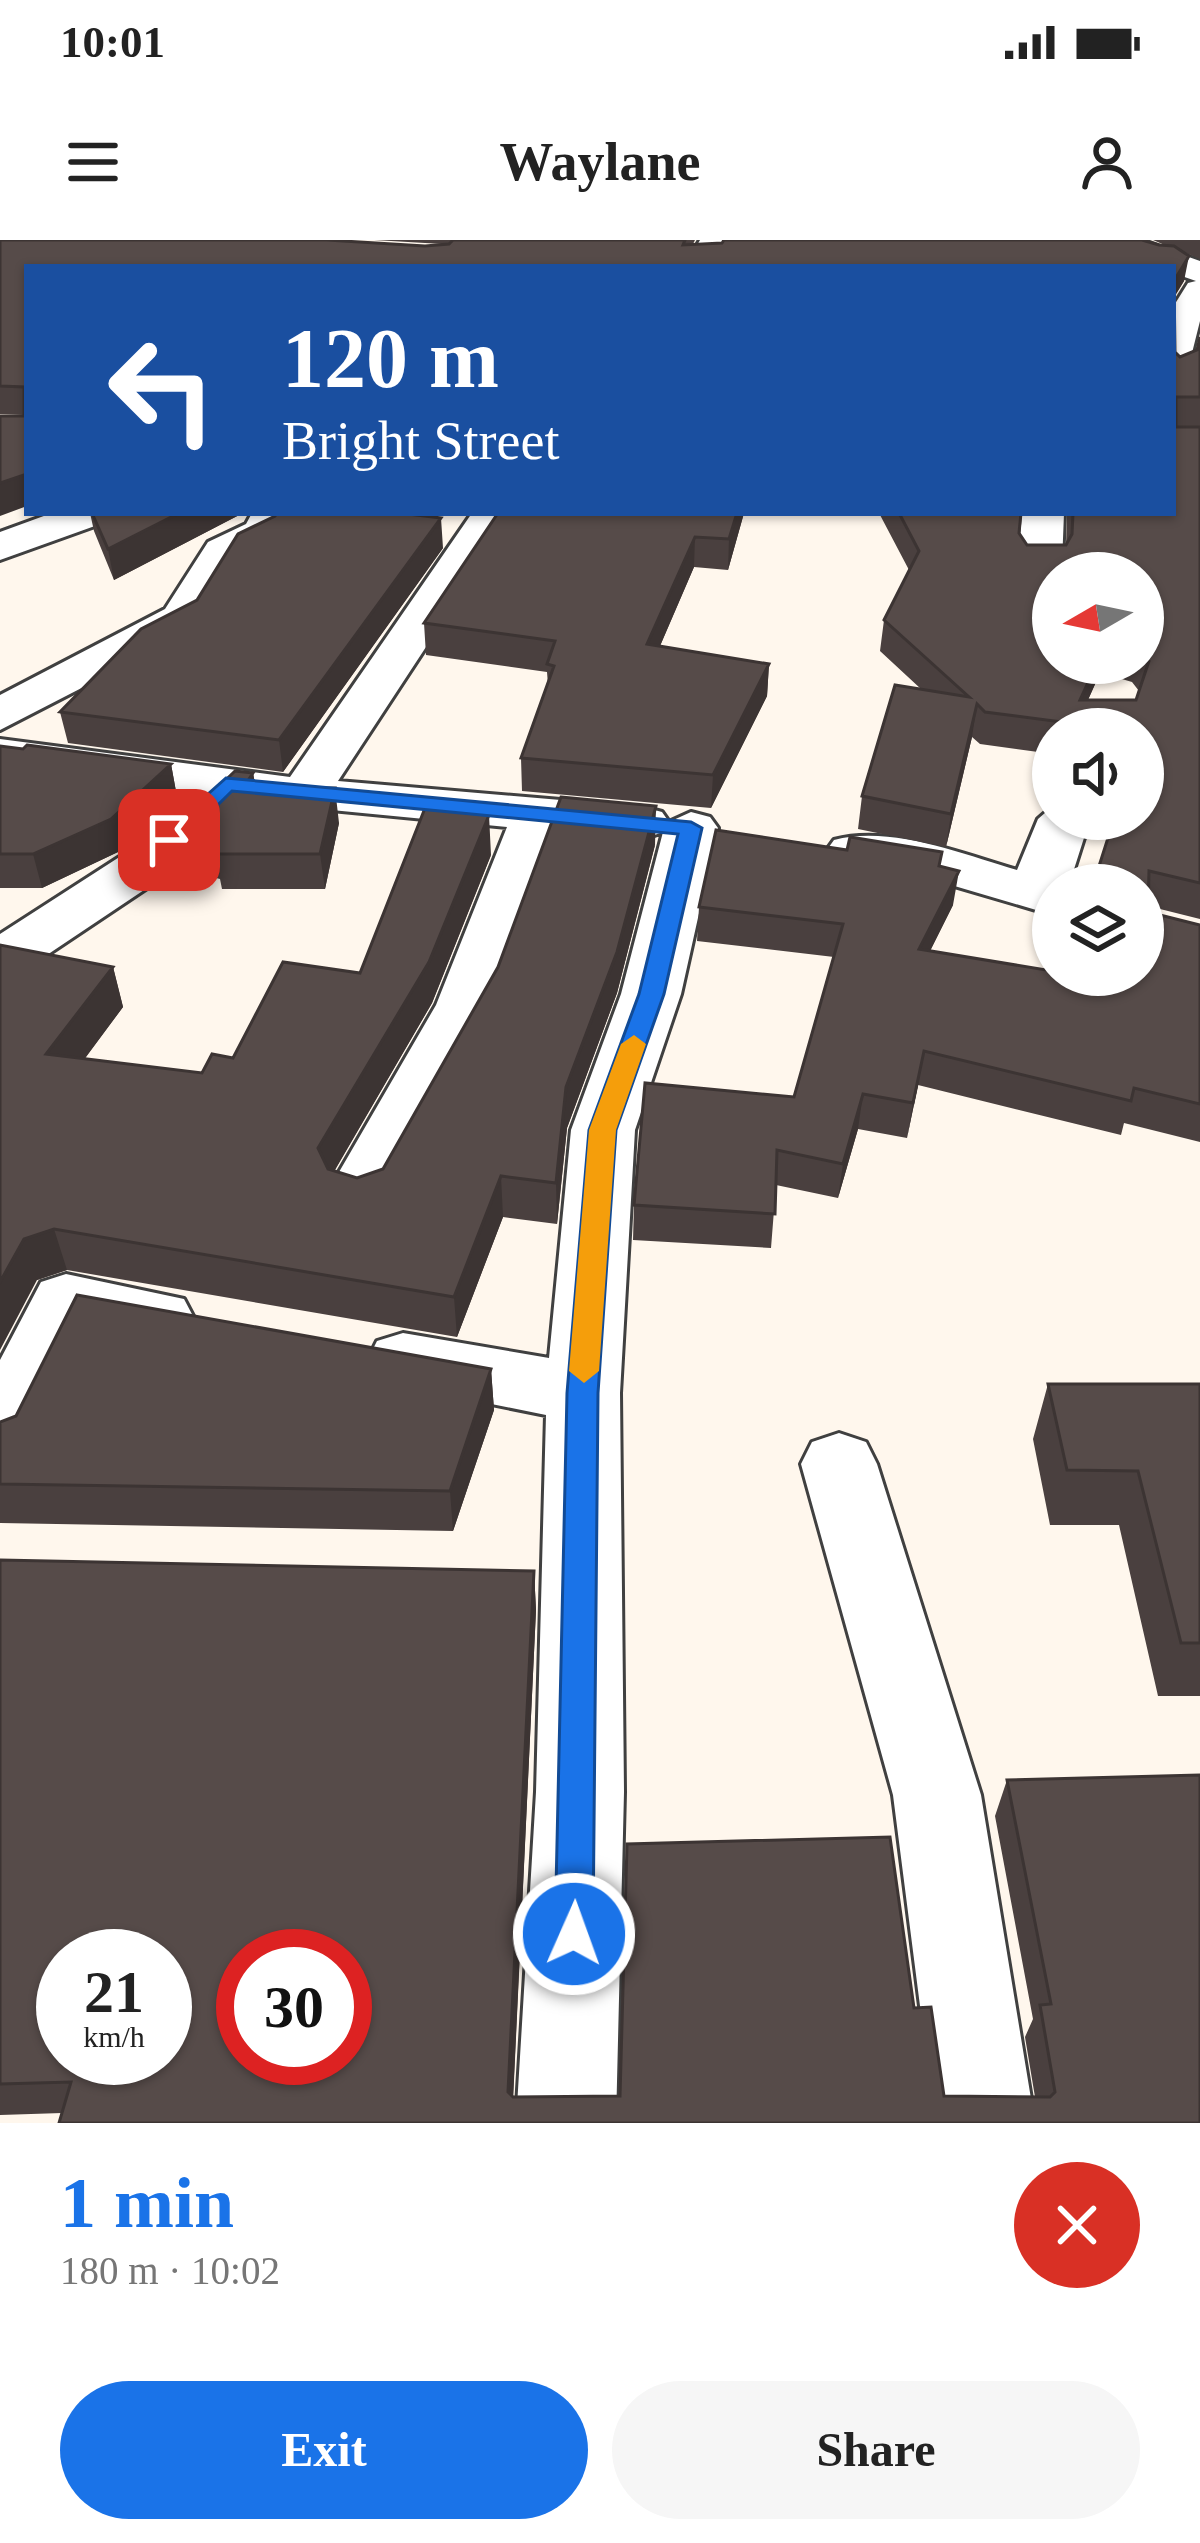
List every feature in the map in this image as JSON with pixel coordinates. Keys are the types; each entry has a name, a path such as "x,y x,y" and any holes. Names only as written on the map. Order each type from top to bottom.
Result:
{"street":[{"path":"1112,240 1200,272"},
{"path":"1176,332 1200,290"},
{"path":"0,548 83,516"},
{"path":"0,715 182,618 224,551 262,532 272,516"},
{"path":"1041,552 1043,516"},
{"path":"427,528 483,524"},
{"path":"304,794 483,524"},
{"path":"0,754 304,794 540,811 712,831 603,1130 583,1393 546,1572 580,1792 566,2123"},
{"path":"0,960 140,868 226,784"},
{"path":"361,1191 466,1005 540,811"},
{"path":"800,844 930,862 1032,892"},
{"path":"0,1433 66,1301 230,1330"},
{"path":"348,1351 583,1393"},
{"path":"839,1464 938,1795 985,2123"}],"building":[{"path":"0,240 327,240 425,246 453,240 685,240 683,245 724,240 1142,240 1174,246 1189,256 1176,278 1176,264 24,264 24,387 0,386"},
{"path":"1200,337 1200,397 1176,397 1176,353 1180,357 1197,350"},
{"path":"0,416 24,416 24,475 0,483"},
{"path":"1176,427 1200,427 1200,883 1164,875 1164,864 1100,864 1107,840 1164,840 1164,708 1032,708 1032,718 985,712 977,704 951,814 862,796 895,685 969,697 884,620 919,551 901,516 1021,516 1019,533 1027,545 1066,545 1073,516 1176,516"},
{"path":"93,516 173,516 108,549"},
{"path":"275,516 441,518 279,740 60,712 141,629 197,600 238,534"},
{"path":"496,516 736,516 729,539 695,537 647,644 769,664 713,775 521,758 554,666 547,664 555,641 424,623"},
{"path":"27,745 171,764 111,819 33,854 0,854 0,746 23,749"},
{"path":"235,771 253,773 243,788 335,788 320,854 216,854 214,844 171,833"},
{"path":"561,797 656,806 617,952 566,1087 556,1183 501,1176 454,1297 54,1229 24,1239 0,1282 0,945 113,967 46,1054 202,1073 212,1054 233,1058 283,962 360,973 425,808 489,815 429,962 318,1148 328,1169 357,1178 383,1169 498,967"},
{"path":"716,830 847,850 850,837 942,852 939,866 959,871 919,949 1032,968 1032,996 1164,996 1164,916 1200,925 1200,1104 1134,1088 1131,1101 924,1051 913,1103 863,1094 843,1164 777,1150 775,1214 634,1205 645,1083 794,1097 843,924 699,907"},
{"path":"77,1295 491,1369 450,1491 0,1484 0,1422 16,1416"},
{"path":"1048,1384 1200,1384 1200,1643 1181,1643 1138,1471 1067,1470"},
{"path":"0,1560 534,1571 508,2092 513,2097 620,2096 627,1844 890,1837 914,2008 931,2007 944,2096 1050,2097 1055,2092 1040,2005 1051,2004 1007,1780 1200,1775 1200,2123 59,2123 70,2085 192,2085 192,1929 36,1929 36,2083 0,2084"}],"slow traffic":[{"path":"584,1371 603,1130 634,1044"}],"route":[{"path":"169,840 226,784 691,828 651,994 603,1130 583,1393 580,1792 574,1934"}]}
